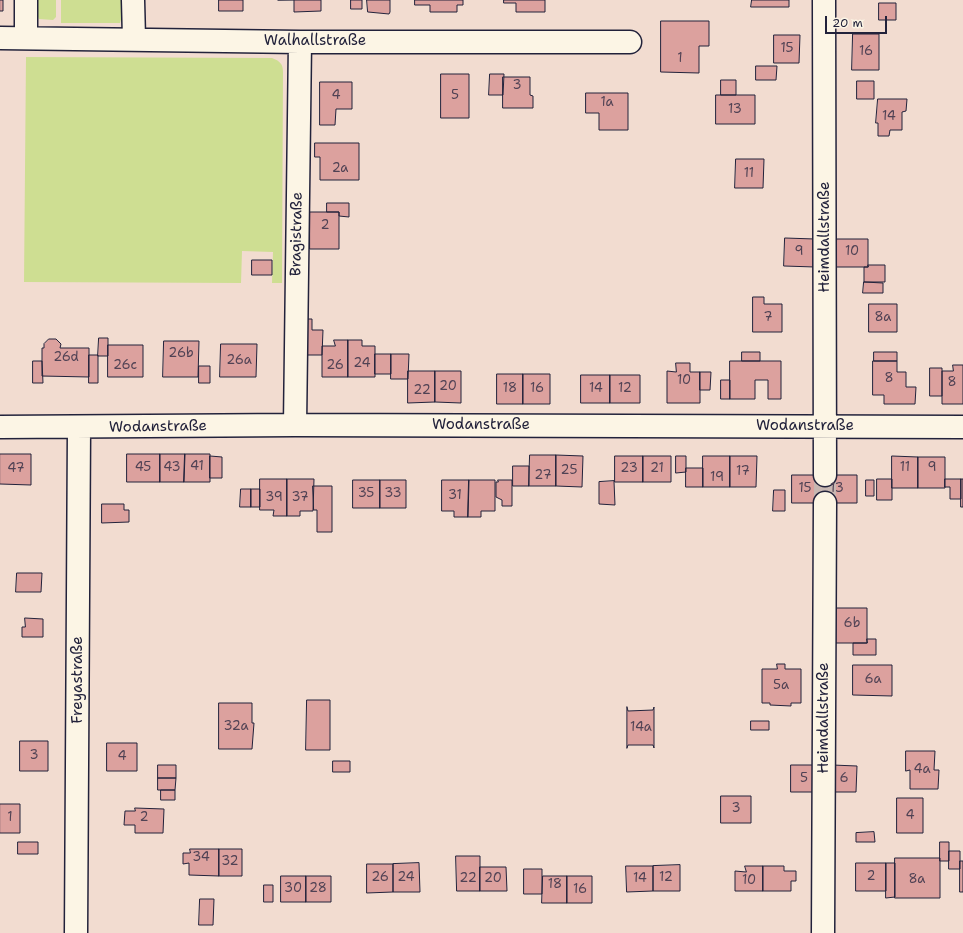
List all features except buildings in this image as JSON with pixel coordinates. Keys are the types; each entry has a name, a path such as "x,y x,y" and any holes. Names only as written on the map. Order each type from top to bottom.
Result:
{"street":[{"path":"26,0 26,38"},
{"path":"133,0 134,38"},
{"name":"Heimdallstraße","path":"824,0 825,475"},
{"name":"Walhallstraße","path":"0,38 134,38 300,42 630,42"},
{"name":"Bragistraße","path":"295,425 300,42"},
{"name":"Wodanstraße","path":"0,427 79,428 295,425 963,427"},
{"name":"Freyastraße","path":"76,933 79,428"},
{"name":"Heimdallstraße","path":"823,933 825,503"}],"green space":[{"path":"37,0 56,0 56,17 53,20 39,19 37,14"},
{"path":"61,0 123,0 123,13 120,23 61,23"},
{"path":"26,57 272,58 279,62 282,65 283,72 282,283 272,283 273,252 242,251 241,283 24,282"}],"tunnel":[{"path":"825,475 825,503"}]}
